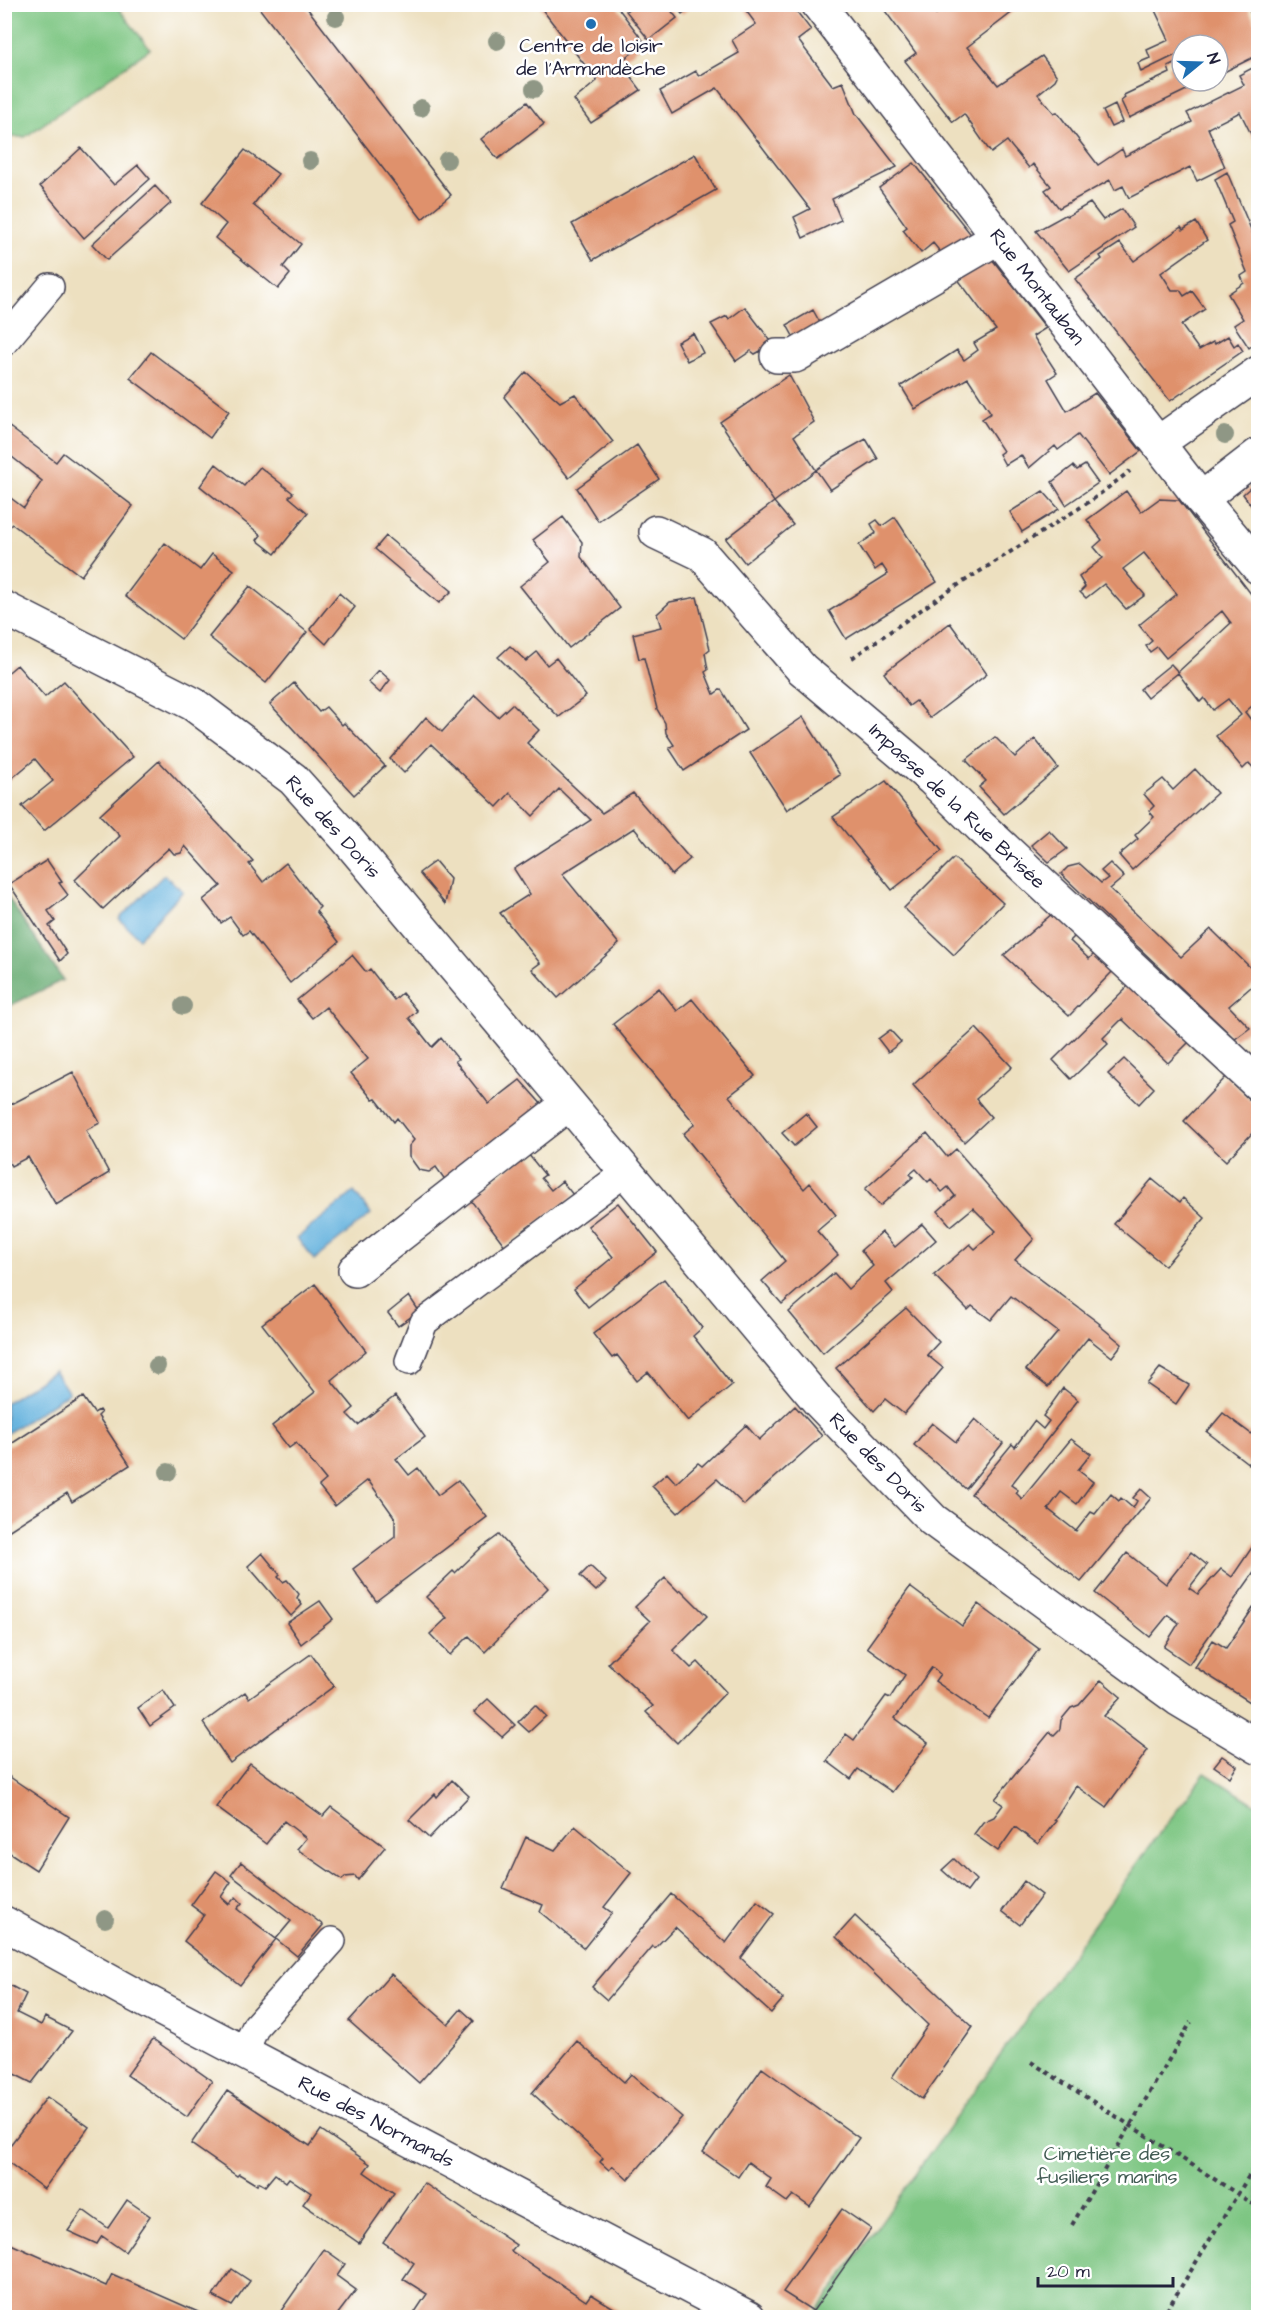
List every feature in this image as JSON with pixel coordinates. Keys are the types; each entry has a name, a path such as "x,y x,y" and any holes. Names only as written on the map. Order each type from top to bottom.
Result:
{"street":[{"name":"Rue Montauban","path":"818,4 1201,499 1258,567"},
{"path":"777,356 795,356 999,237"},
{"path":"1158,443 1258,373"},
{"path":"1201,499 1258,455"},
{"name":"Impasse de la Rue Brisée","path":"656,532 702,554 802,669 932,780 1258,1084"},
{"name":"Rue des Doris","path":"4,608 194,704 293,779 346,838 819,1402 933,1520 1178,1699 1258,1746"},
{"path":"355,1270 568,1104"},
{"name":"Rue des Normands","path":"4,1923 750,2318"}],"lane":[{"path":"4,342 50,287"},
{"path":"410,1361 424,1322 626,1172"},
{"path":"244,2052 256,2026 332,1941"}],"path":[{"path":"818,681 941,596 1092,500 1133,469"},
{"path":"1072,2225 1191,2022"},
{"path":"1031,2062 1258,2207"},
{"path":"1162,2318 1258,2161"}],"green space":[{"path":"5,4 116,5 150,49 25,137 5,137"},
{"path":"5,893 63,980 4,1008"},
{"name":"Cimetière des fusiliers marins","path":"1205,1773 1258,1806 1258,2317 813,2317 1147,1850"}],"water":[{"path":"164,875 183,891 139,938 119,919"},
{"path":"354,1192 371,1214 314,1260 297,1238"},
{"path":"54,1371 69,1393 6,1434 5,1403"}],"building":[{"path":"256,4 304,4 451,195 422,219"},
{"name":"Centre de loisir de l'Armandèche","path":"538,4 615,4 645,43 620,62 641,90 591,123 574,100 597,81"},
{"path":"635,4 666,4 677,18 649,40 626,11"},
{"path":"674,4 694,4 682,14"},
{"path":"741,4 791,4 811,30 798,40 833,86 843,82 856,114 897,167 832,199 841,220 803,238 794,217 810,209 717,88 672,114 660,91 696,71 699,76 739,53 732,40 756,24"},
{"path":"880,4 929,4 936,14 950,4 1023,4 967,47 998,85 1042,56 1057,76 1038,94 1054,113 1057,112 1098,165 1122,149 1125,156 1192,122 1187,113 1244,85 1239,75 1258,65 1258,145 1240,112 1208,128 1225,167 1197,181 1190,167 1129,198 1123,186 1115,190 1110,180 1059,208 1045,190 1051,186 1033,164 1029,168 1007,141 991,153 964,114 953,122 905,61 916,53"},
{"path":"1152,4 1246,4 1258,28 1258,55 1230,69 1230,33 1170,33 1170,58 1141,72 1138,63 1150,58 1147,50 1169,40"},
{"path":"1170,73 1170,93 1180,93 1129,118 1121,101 1125,98 1124,95"},
{"path":"527,102 544,124 498,159 481,139"},
{"path":"1115,105 1122,122 1111,127 1103,111"},
{"path":"81,148 114,185 138,165 150,179 84,238 40,186"},
{"path":"245,150 278,174 253,205 301,244 283,267 290,274 278,289 215,238 226,224 202,203"},
{"path":"695,154 716,190 593,260 572,224"},
{"path":"914,163 977,242 946,259 933,243 921,253 903,230 907,227 879,188"},
{"path":"1227,172 1253,234 1258,230 1258,341 1249,348 1234,325 1243,319 1228,294 1244,283 1241,276 1247,272 1228,225 1233,222 1215,179"},
{"path":"155,186 171,203 107,260 92,244"},
{"path":"1090,203 1103,220 1122,209 1134,227 1069,271 1036,231"},
{"path":"1196,222 1207,240 1161,273 1172,290 1180,290 1184,296 1192,291 1205,309 1181,325 1199,350 1228,336 1234,346 1238,343 1243,351 1170,401 1075,279 1102,259 1100,256 1120,243 1134,261 1181,227 1183,230"},
{"path":"988,254 1046,328 1033,336 1057,373 1048,379 1067,411 1095,393 1141,451 1109,475 1078,435 1058,450 1055,446 1029,468 1021,455 1005,465 999,454 1003,451 982,419 991,413 968,378 915,409 901,386 957,350 964,360 978,350 974,343 996,330 954,274"},
{"path":"745,307 773,344 755,354 751,351 736,361 711,324 727,316 729,319"},
{"path":"813,310 824,330 798,345 787,325"},
{"path":"693,333 703,353 687,361 677,342"},
{"path":"151,352 229,411 210,438 130,378"},
{"path":"526,372 560,402 575,394 613,442 569,478 504,397"},
{"path":"789,375 814,422 794,436 816,470 774,502 720,422"},
{"path":"4,423 56,462 63,453 133,506 81,576 12,524 4,533 4,493 24,508 42,481 7,453 4,457"},
{"path":"866,439 878,459 830,490 816,470"},
{"path":"637,445 659,479 598,521 577,488"},
{"path":"216,464 244,486 260,467 293,493 289,497 308,513 275,554 257,540 261,535 200,486"},
{"path":"1085,465 1098,483 1066,505 1052,482 1073,466 1077,470"},
{"path":"1258,481 1258,515 1243,494"},
{"path":"1043,491 1059,509 1022,532 1010,512"},
{"path":"1126,491 1141,512 1159,499 1179,500 1258,603 1258,701 1245,712 1258,729 1258,773 1249,763 1243,769 1216,736 1241,715 1228,699 1213,710 1204,698 1200,702 1178,673 1147,698 1140,689 1171,664 1178,672 1231,623 1222,611 1166,658 1157,647 1150,652 1146,646 1152,641 1139,625 1177,594 1144,553 1123,569 1145,595 1126,609 1104,584 1086,598 1080,592 1085,587 1079,577 1103,558 1094,547 1102,540 1087,520"},
{"path":"774,502 793,525 745,563 726,539"},
{"path":"563,517 582,542 581,557 620,608 569,648 520,586 550,562 533,540"},
{"path":"895,517 937,582 846,639 829,611 888,574 882,565 875,570 859,545 876,533 871,524 877,520 882,526"},
{"path":"386,536 452,591 439,603 375,549"},
{"path":"165,543 200,570 212,554 234,570 181,639 125,596"},
{"path":"250,586 307,632 266,683 209,637"},
{"path":"339,593 355,607 326,644 310,629"},
{"path":"697,597 710,649 705,653 708,670 705,672 714,694 721,689 746,730 684,771 669,748 674,745 666,733 665,723 657,709 644,658 639,659 633,634 661,627 657,614 670,602"},
{"path":"950,623 987,674 930,718 916,701 909,706 884,673"},
{"path":"510,646 526,661 537,652 547,665 556,658 586,696 559,717 498,657"},
{"path":"17,665 45,697 64,681 133,757 44,831 22,806 53,781 35,759 4,785 4,676"},
{"path":"379,670 390,680 380,693 368,682"},
{"path":"294,683 319,712 326,707 385,766 354,795 270,704"},
{"path":"475,695 498,717 512,704 539,730 527,743 602,813 633,793 690,859 672,875 634,828 562,874 619,944 558,998 532,969 540,963 500,913 530,894 514,869 591,820 559,789 533,816 510,793 497,807 431,744 404,773 390,759 426,717 442,732"},
{"path":"803,717 840,775 787,810 750,753"},
{"path":"995,737 1015,757 1035,739 1058,768 1004,814 979,787 986,781 966,760"},
{"path":"159,761 253,861 249,864 263,882 286,863 320,907 316,911 339,942 290,983 249,931 243,935 230,917 221,923 203,900 221,886 185,846 181,853 177,854 169,848 103,909 75,880 120,836 100,815"},
{"path":"1195,769 1217,793 1132,870 1119,855 1138,839 1135,835 1154,817 1149,811 1154,806 1144,794 1163,779 1173,790"},
{"path":"886,781 942,851 892,890 833,817"},
{"path":"1049,830 1067,849 1049,862 1031,845"},
{"path":"954,858 1003,903 954,955 904,908"},
{"path":"47,860 68,895 48,911 55,921 49,926 67,954 60,961 9,884"},
{"path":"435,861 450,879 445,904 419,873"},
{"path":"1110,863 1124,877 1110,889 1181,957 1211,929 1258,975 1258,981 1229,1006 1250,1028 1235,1039 1061,874 1068,867 1080,864 1101,883 1108,878 1101,871"},
{"path":"1053,913 1076,935 1070,941 1089,959 1095,953 1113,971 1069,1016 1004,955"},
{"path":"352,955 366,972 370,969 394,1000 402,993 417,1011 409,1018 432,1047 441,1038 458,1059 455,1061 489,1104 520,1080 544,1107 446,1181 436,1167 429,1172 419,1170 409,1156 409,1146 414,1140 397,1118 394,1122 351,1073 368,1059 326,1007 312,1018 297,1000"},
{"path":"1129,985 1189,1042 1168,1063 1122,1019 1103,1038 1108,1044 1071,1079 1053,1060"},
{"path":"659,988 677,1011 692,999 755,1076 729,1096 804,1189 810,1183 836,1215 817,1231 838,1255 782,1304 762,1281 785,1261 683,1134 695,1124 613,1024"},
{"path":"976,1028 1012,1067 976,1099 991,1117 964,1142 913,1085"},
{"path":"890,1030 901,1042 888,1052 878,1039"},
{"path":"1124,1059 1154,1088 1139,1104 1108,1074"},
{"path":"73,1072 100,1123 86,1130 109,1173 56,1205 28,1157 11,1166 4,1153 4,1108"},
{"path":"1226,1077 1258,1108 1258,1127 1226,1161 1184,1121"},
{"path":"806,1113 817,1127 794,1146 782,1133"},
{"path":"927,1133 947,1157 956,1149 1034,1239 1015,1260 1100,1324 1122,1344 1112,1357 1088,1338 1048,1387 1026,1370 1058,1332 1011,1296 991,1320 972,1306 968,1310 934,1275 970,1244 975,1249 996,1231 973,1208 951,1226 938,1211 955,1196 948,1187 942,1192 931,1179 928,1182 916,1169 910,1174 913,1177 880,1206 865,1189"},
{"path":"528,1154 545,1175 541,1178 551,1190 562,1181 574,1196 505,1246 469,1198"},
{"path":"1152,1179 1180,1202 1183,1198 1205,1218 1165,1266 1114,1224"},
{"path":"618,1203 657,1252 588,1307 574,1289 613,1257 588,1226"},
{"path":"922,1224 936,1240 886,1283 893,1292 823,1353 789,1312 834,1273 848,1289 873,1266 861,1250 882,1232 895,1247"},
{"path":"664,1279 702,1328 693,1336 732,1385 688,1421 648,1372 637,1381 617,1355 612,1358 593,1334"},
{"path":"315,1284 366,1351 331,1380 354,1408 347,1414 358,1425 395,1396 425,1437 396,1459 409,1475 418,1468 438,1495 458,1480 487,1517 376,1601 353,1569 395,1537 395,1518 368,1480 335,1506 319,1486 326,1480 296,1443 289,1448 272,1426 315,1392 262,1324"},
{"path":"409,1296 419,1311 398,1326 388,1313"},
{"path":"906,1308 939,1342 927,1355 943,1368 904,1414 885,1399 874,1411 836,1368"},
{"path":"1160,1368 1189,1385 1176,1404 1147,1384"},
{"path":"1063,1388 1078,1400 1011,1485 1018,1490 1016,1493 1022,1499 1071,1439 1091,1454 1078,1470 1093,1482 1077,1504 1061,1492 1048,1509 1076,1531 1091,1512 1095,1514 1111,1494 1119,1501 1121,1498 1133,1508 1137,1501 1133,1498 1141,1489 1151,1498 1081,1582 971,1494 1012,1444 1015,1447 1034,1421 1043,1429 1049,1421 1043,1416"},
{"path":"83,1397 94,1413 99,1410 101,1413 98,1416 130,1465 72,1502 67,1493 5,1533 5,1448"},
{"path":"795,1406 822,1436 744,1505 717,1479 678,1513 652,1486 667,1473 676,1483 698,1463 702,1466 746,1425 759,1440"},
{"path":"1223,1413 1258,1439 1258,1463 1254,1468 1207,1432"},
{"path":"975,1419 1003,1443 966,1489 914,1445 932,1423 956,1442"},
{"path":"499,1535 548,1588 485,1652 469,1636 450,1655 430,1634 447,1618 426,1597 453,1571 455,1573 480,1549"},
{"path":"1257,1540 1258,1567 1189,1664 1164,1647 1179,1623 1168,1615 1150,1637 1095,1593 1127,1553 1166,1584 1191,1552 1207,1565 1189,1588 1198,1594 1221,1569 1232,1577"},
{"path":"262,1553 280,1575 278,1577 283,1582 287,1580 299,1594 297,1598 302,1605 291,1616 248,1566"},
{"path":"590,1566 606,1581 596,1591 580,1576"},
{"path":"665,1578 679,1592 681,1590 707,1616 673,1650 691,1668 698,1662 726,1692 677,1743 646,1712 653,1706 608,1663 650,1621 635,1607"},
{"path":"910,1587 962,1626 978,1604 1039,1649 988,1718 935,1681 940,1674 932,1667 895,1718 928,1743 892,1792 858,1769 851,1779 827,1761 846,1734 854,1740 886,1696 890,1698 905,1675 867,1647"},
{"path":"320,1601 333,1619 301,1644 287,1623"},
{"path":"1258,1601 1258,1690 1250,1702 1195,1667 1213,1640 1226,1648"},
{"path":"311,1654 334,1686 230,1763 203,1723 245,1692 249,1698"},
{"path":"1101,1680 1121,1697 1104,1716 1148,1750 1106,1807 1076,1786 1054,1820 1056,1821 1038,1844 1015,1827 998,1851 974,1834 983,1822 994,1817 1003,1805 995,1799 1050,1732 1054,1735 1060,1729 1061,1720 1071,1708 1079,1705"},
{"path":"163,1690 175,1708 150,1726 138,1708"},
{"path":"488,1699 515,1725 502,1737 474,1712"},
{"path":"535,1705 546,1716 529,1732 518,1722"},
{"path":"1222,1756 1237,1766 1230,1777 1214,1766"},
{"path":"250,1763 323,1816 331,1807 385,1847 358,1880 355,1876 345,1877 342,1880 297,1849 306,1838 284,1821 266,1844 216,1807"},
{"path":"4,1773 69,1817 36,1870 4,1849"},
{"path":"452,1780 469,1796 429,1838 409,1820 435,1794 437,1797"},
{"path":"575,1826 631,1873 604,1907 612,1913 584,1948 540,1912 543,1905 503,1888 526,1837 555,1850"},
{"path":"954,1859 976,1880 967,1892 942,1870"},
{"path":"241,1862 323,1925 297,1956 276,1939 291,1921 231,1875"},
{"path":"216,1871 231,1882 221,1897 229,1904 236,1897 242,1903 237,1909 276,1939 240,1985 184,1941 204,1915 191,1905"},
{"path":"1024,1881 1042,1895 1020,1925 1002,1911"},
{"path":"671,1894 726,1943 757,1901 774,1914 741,1958 783,1999 771,2013 675,1927 655,1948 653,1946 607,2000 592,1987"},
{"path":"855,1916 973,2027 922,2099 892,2077 928,2025 836,1937"},
{"path":"391,1974 448,2024 461,2009 474,2021 419,2083 349,2021"},
{"path":"4,1982 26,1994 17,2013 41,2025 45,2017 72,2031 32,2083 4,2069"},
{"path":"153,2039 212,2081 187,2117 127,2075"},
{"path":"577,2041 624,2082 631,2074 682,2117 628,2180 613,2166 609,2170 600,2162 603,2158 532,2093"},
{"path":"762,2068 859,2138 810,2207 793,2195 787,2202 766,2187 771,2179 748,2162 738,2177 703,2152"},
{"path":"227,2091 310,2146 321,2130 370,2164 364,2172 394,2193 359,2243 303,2204 311,2193 289,2178 286,2182 275,2174 265,2186 258,2182 257,2185 239,2174 237,2176 191,2144"},
{"path":"47,2097 89,2127 44,2189 4,2159 4,2153"},
{"path":"424,2183 516,2245 511,2251 586,2301 591,2294 617,2310 612,2318 411,2318 427,2294 403,2279 414,2263 383,2242"},
{"path":"127,2200 150,2216 125,2252 102,2236 97,2244 68,2231 83,2210 108,2228"},
{"path":"842,2209 871,2229 813,2311 783,2292"},
{"path":"4,2241 106,2286 112,2274 198,2312 196,2318 4,2318"},
{"path":"324,2249 345,2264 337,2276 356,2290 337,2315 340,2318 276,2318"},
{"path":"232,2269 250,2281 232,2306 213,2296"}],"place":[{"name":"Centre de loisir de l'Armandèche","path":"591,24"}]}
